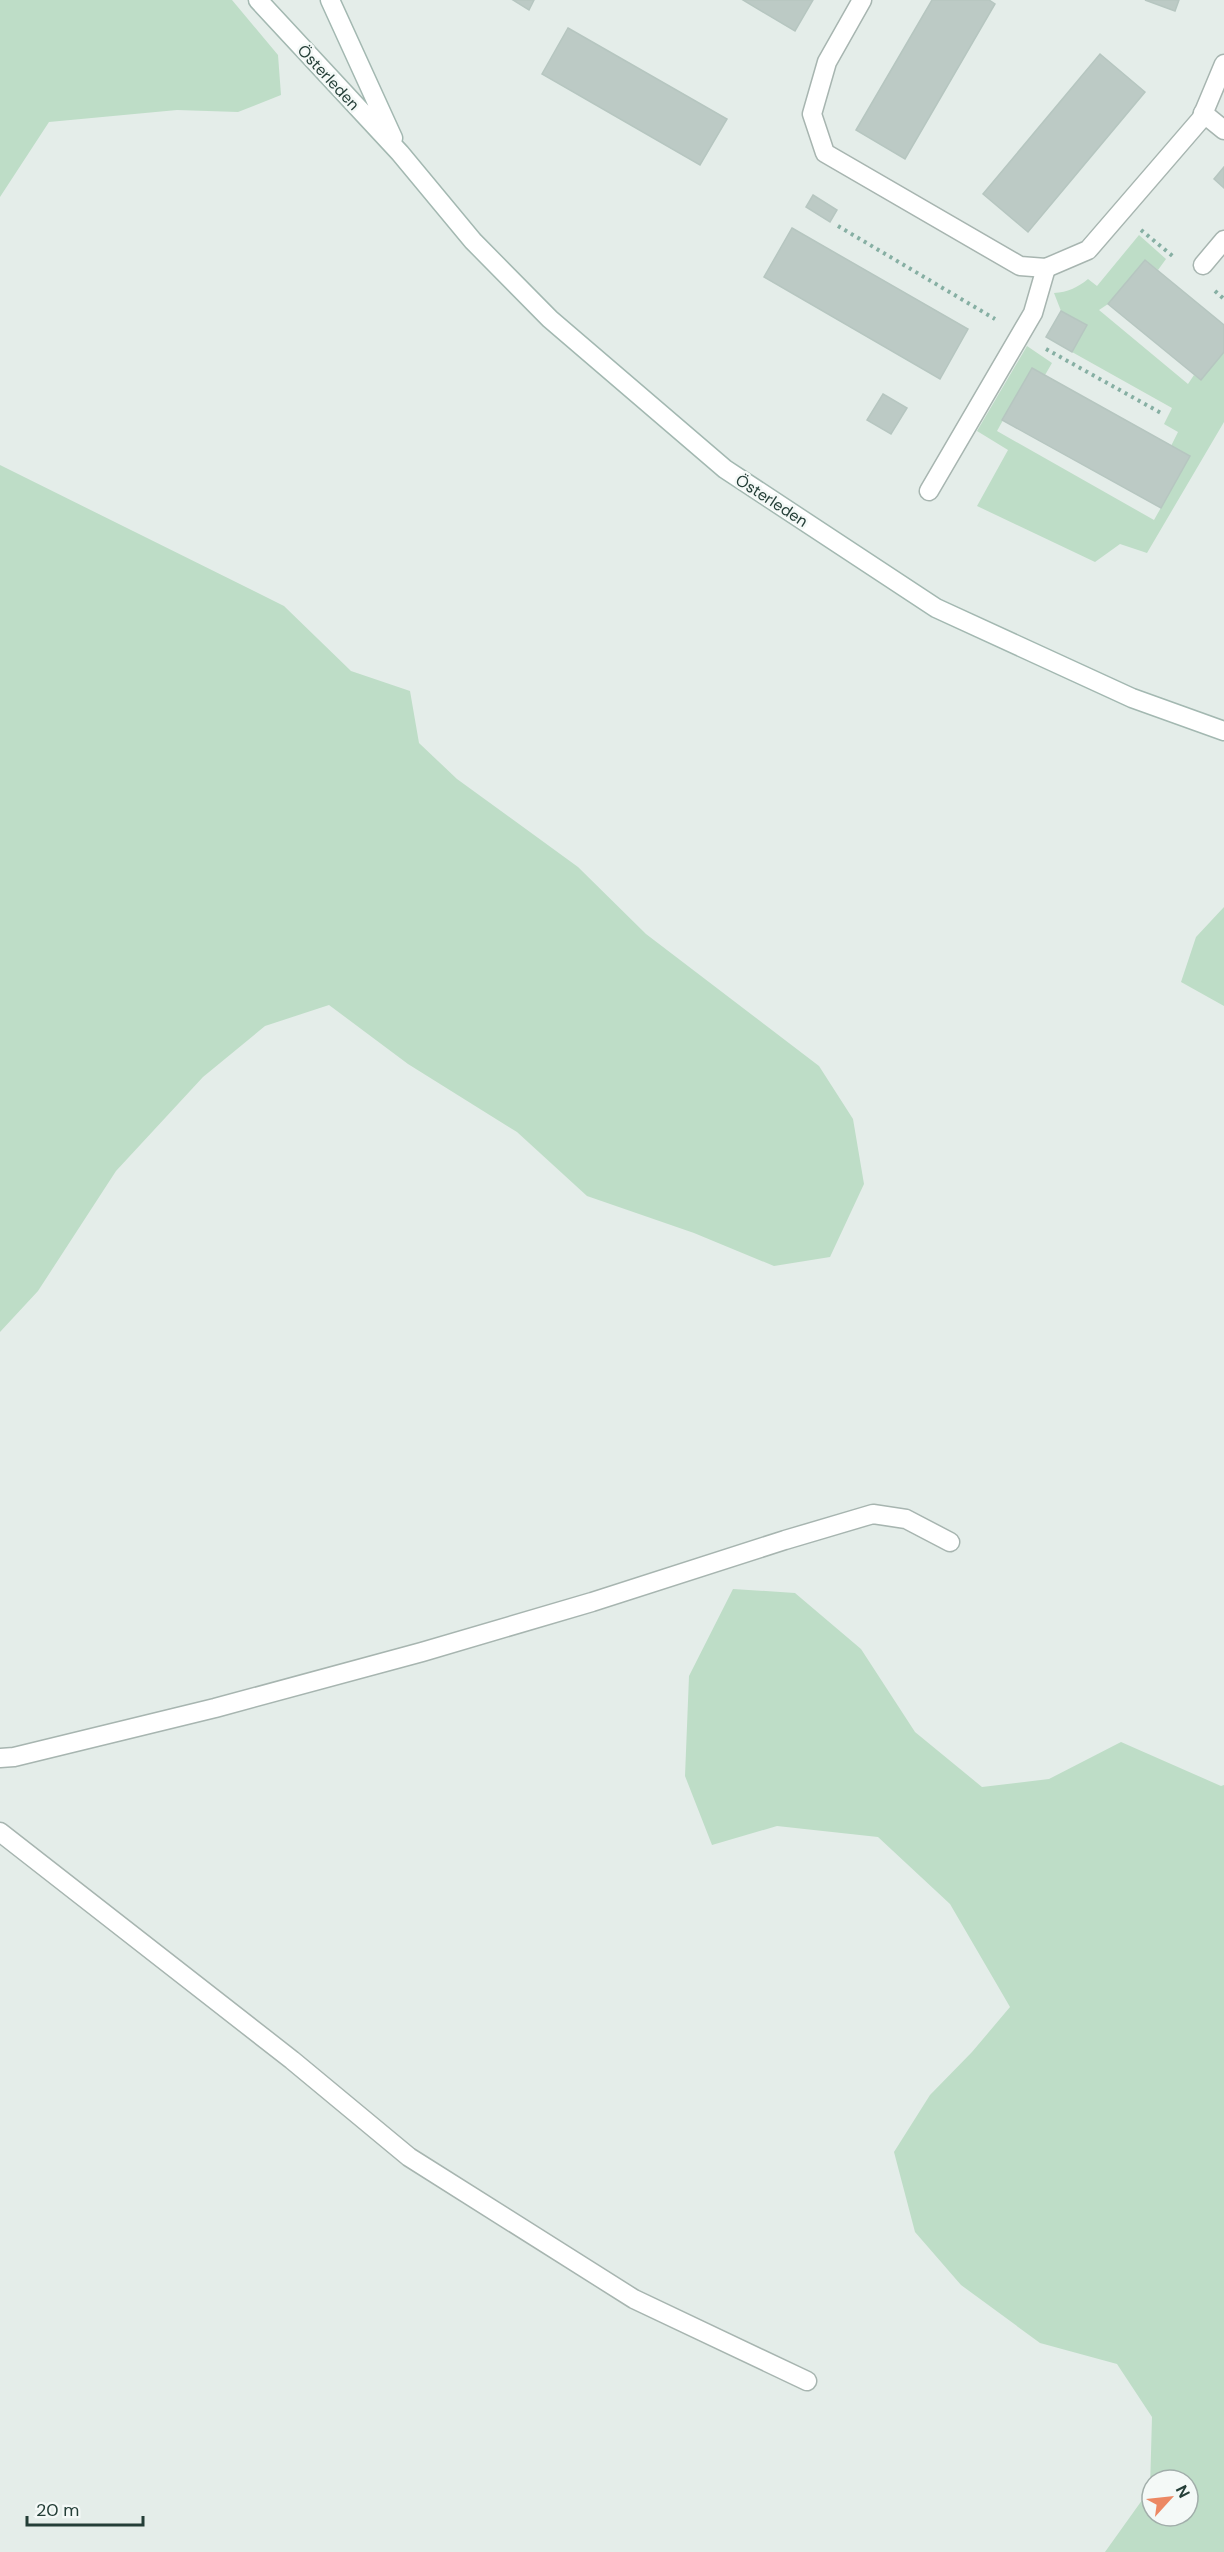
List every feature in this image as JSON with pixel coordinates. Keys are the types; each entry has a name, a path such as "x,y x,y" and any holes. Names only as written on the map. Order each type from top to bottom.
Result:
{"street":[{"name":"Österleden","path":"258,0 400,153 472,241 550,319 725,469 936,608 1132,698 1224,731"},
{"name":"Österleden","path":"330,0 400,153"},
{"path":"862,0 827,62 812,114 825,153 1020,266 1046,268 1088,250 1201,119 1224,64"},
{"path":"1203,113 1224,130"},
{"path":"1203,265 1224,240"},
{"path":"929,491 1033,313 1046,268"},
{"path":"0,1758 14,1757 215,1708 422,1652 592,1602 873,1514 906,1519 950,1542"},
{"path":"0,1832 292,2060 409,2157 634,2299 807,2381"}],"path":[{"path":"1120,213 1178,261"},
{"path":"1210,287 1224,299"}],"green space":[{"path":"0,0 232,0 278,55 281,95 238,112 177,110 49,122 0,197"},
{"path":"1139,235 1166,259 1158,270 1145,260 1108,304 1099,310 1188,384 1194,375 1201,380 1224,352 1224,422 1147,553 1120,544 1095,562 977,506 1008,450 977,431 1027,346 1052,363 1045,375 1032,368 997,431 1154,520 1190,456 1171,446 1178,432 1164,424 1172,408 1072,352 1087,325 1061,311 1054,293 1072,289 1088,279 1097,286"},
{"path":"0,465 284,606 351,671 410,691 419,743 457,779 578,867 646,934 819,1066 853,1119 864,1184 830,1257 774,1266 694,1233 587,1196 517,1132 408,1064 329,1005 265,1026 203,1077 116,1171 38,1291 0,1332"},
{"path":"1224,907 1224,1006 1181,982 1196,937"},
{"path":"733,1589 795,1593 861,1649 915,1732 982,1787 1049,1779 1121,1742 1221,1786 1224,1785 1224,2552 1105,2552 1140,2503 1140,2528 1200,2528 1200,2468 1151,2468 1152,2417 1117,2364 1040,2343 961,2285 915,2232 894,2152 930,2095 972,2052 1010,2007 950,1904 878,1837 777,1826 712,1845 685,1776 689,1676"}],"building":[{"path":"513,0 534,0 529,10"},
{"path":"743,0 813,0 795,31"},
{"path":"932,0 989,0 995,4 905,159 856,130"},
{"path":"1145,0 1179,0 1175,11"},
{"path":"568,28 727,119 700,165 542,74"},
{"path":"1100,54 1145,92 1028,232 983,194"},
{"path":"1224,167 1224,188 1214,179"},
{"path":"813,195 837,210 830,222 806,207"},
{"path":"792,228 968,329 940,379 764,277"},
{"path":"1145,260 1224,325 1224,352 1201,380 1108,304"},
{"path":"1061,311 1087,325 1072,352 1046,337"},
{"path":"1032,368 1190,456 1161,508 1002,420"},
{"path":"883,394 907,408 891,434 867,420"}]}
